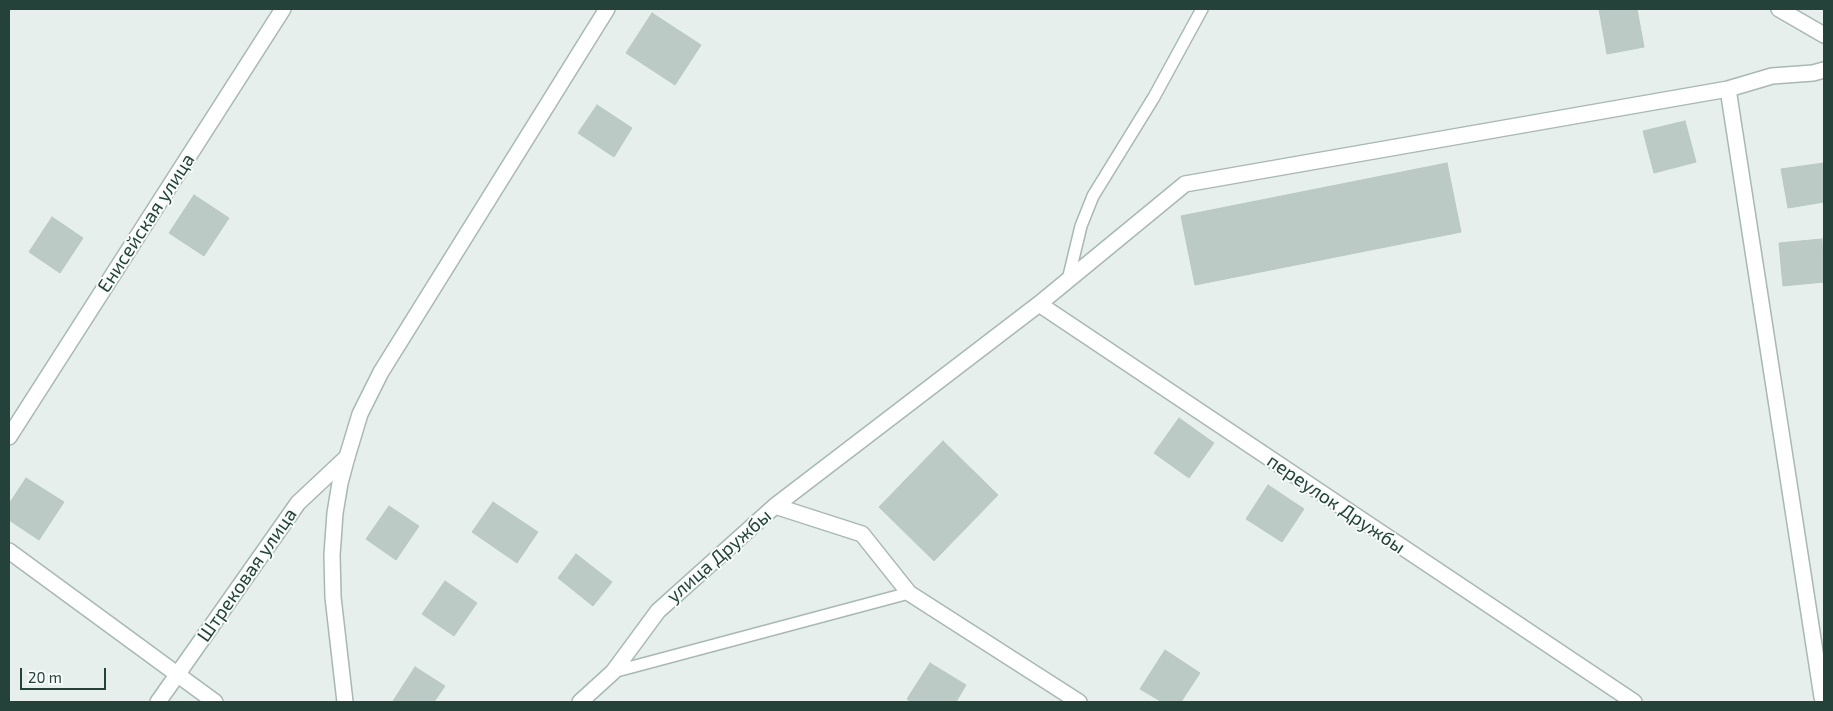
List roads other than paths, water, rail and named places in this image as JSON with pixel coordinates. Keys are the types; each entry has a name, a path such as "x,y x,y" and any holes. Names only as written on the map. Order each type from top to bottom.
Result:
{"street":[{"name":"Енисейская улица","path":"9,437 283,9"},
{"path":"345,702 333,597 332,555 335,513 346,457 360,414 381,372 607,9"},
{"path":"1779,9 1824,35"},
{"path":"775,506 1038,304 1185,184 1728,89 1772,76 1813,73 1824,70"},
{"path":"1728,89 1817,668 1824,702"},
{"name":"переулок Дружбы","path":"1038,304 1634,702"},
{"name":"Штрековая улица","path":"158,702 298,502 346,457"},
{"name":"улица Дружбы","path":"580,702 613,672 658,610 775,506 862,534 909,593 1079,702"},
{"path":"9,551 215,702"}],"lane":[{"path":"1068,280 1081,226 1093,196 1154,97 1202,9"},
{"path":"613,672 909,593"}]}
